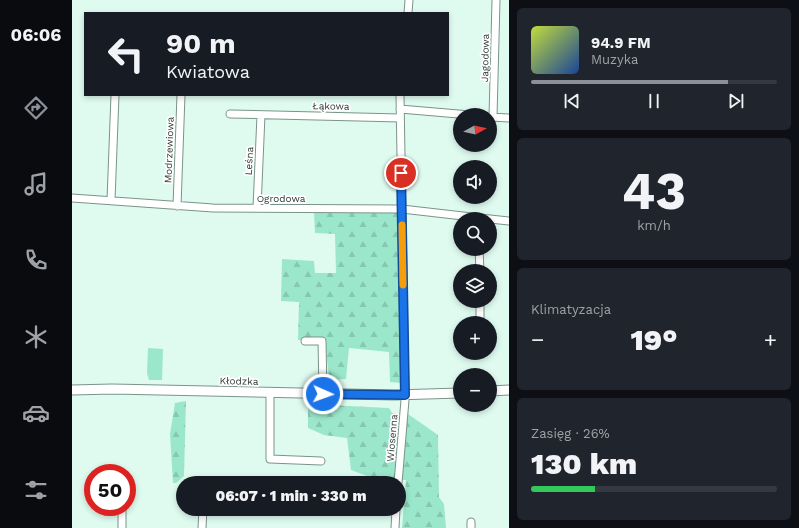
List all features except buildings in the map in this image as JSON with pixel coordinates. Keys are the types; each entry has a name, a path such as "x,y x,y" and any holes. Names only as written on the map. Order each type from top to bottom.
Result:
{"main road":[{"name":"Kłodzka","path":"72,390 112,389 405,395 453,393"},
{"path":"497,391 509,390"}],"street":[{"path":"408,12 409,0"},
{"name":"Jagodowa","path":"492,108 496,0"},
{"path":"111,200 115,96"},
{"name":"Modrzewiowa","path":"177,206 180,96"},
{"name":"Wiosenna","path":"399,476 405,395 400,96"},
{"path":"400,109 453,114"},
{"name":"Łąkowa","path":"230,114 400,118"},
{"name":"Leśna","path":"257,208 261,115"},
{"path":"497,117 509,118"},
{"name":"Ogrodowa","path":"72,198 177,206 402,210 453,216"},
{"name":"Ogrodowa","path":"497,220 509,221"},
{"path":"305,341 322,341 323,394"},
{"path":"270,393 270,459 321,461"},
{"path":"122,516 122,528"},
{"path":"202,528 203,516"},
{"path":"395,528 396,516"}],"green space":[{"path":"399,210 401,383 390,382 389,352 349,348 346,379 329,380 325,340 298,340 299,302 281,301 282,259 314,261 315,273 336,273 335,234 315,233 314,213"},
{"path":"148,348 163,349 162,380 149,380 147,373"},
{"path":"186,401 184,476 176,476 176,483 173,483 170,434 175,403"},
{"path":"308,404 389,408 392,413 408,414 438,435 439,497 444,504 446,528 402,528 403,516 406,516 406,476 367,476 351,470 347,438 324,435 308,428"}],"slow traffic":[{"path":"402,225 403,285"}],"route":[{"path":"323,394 405,395 401,173"}]}
